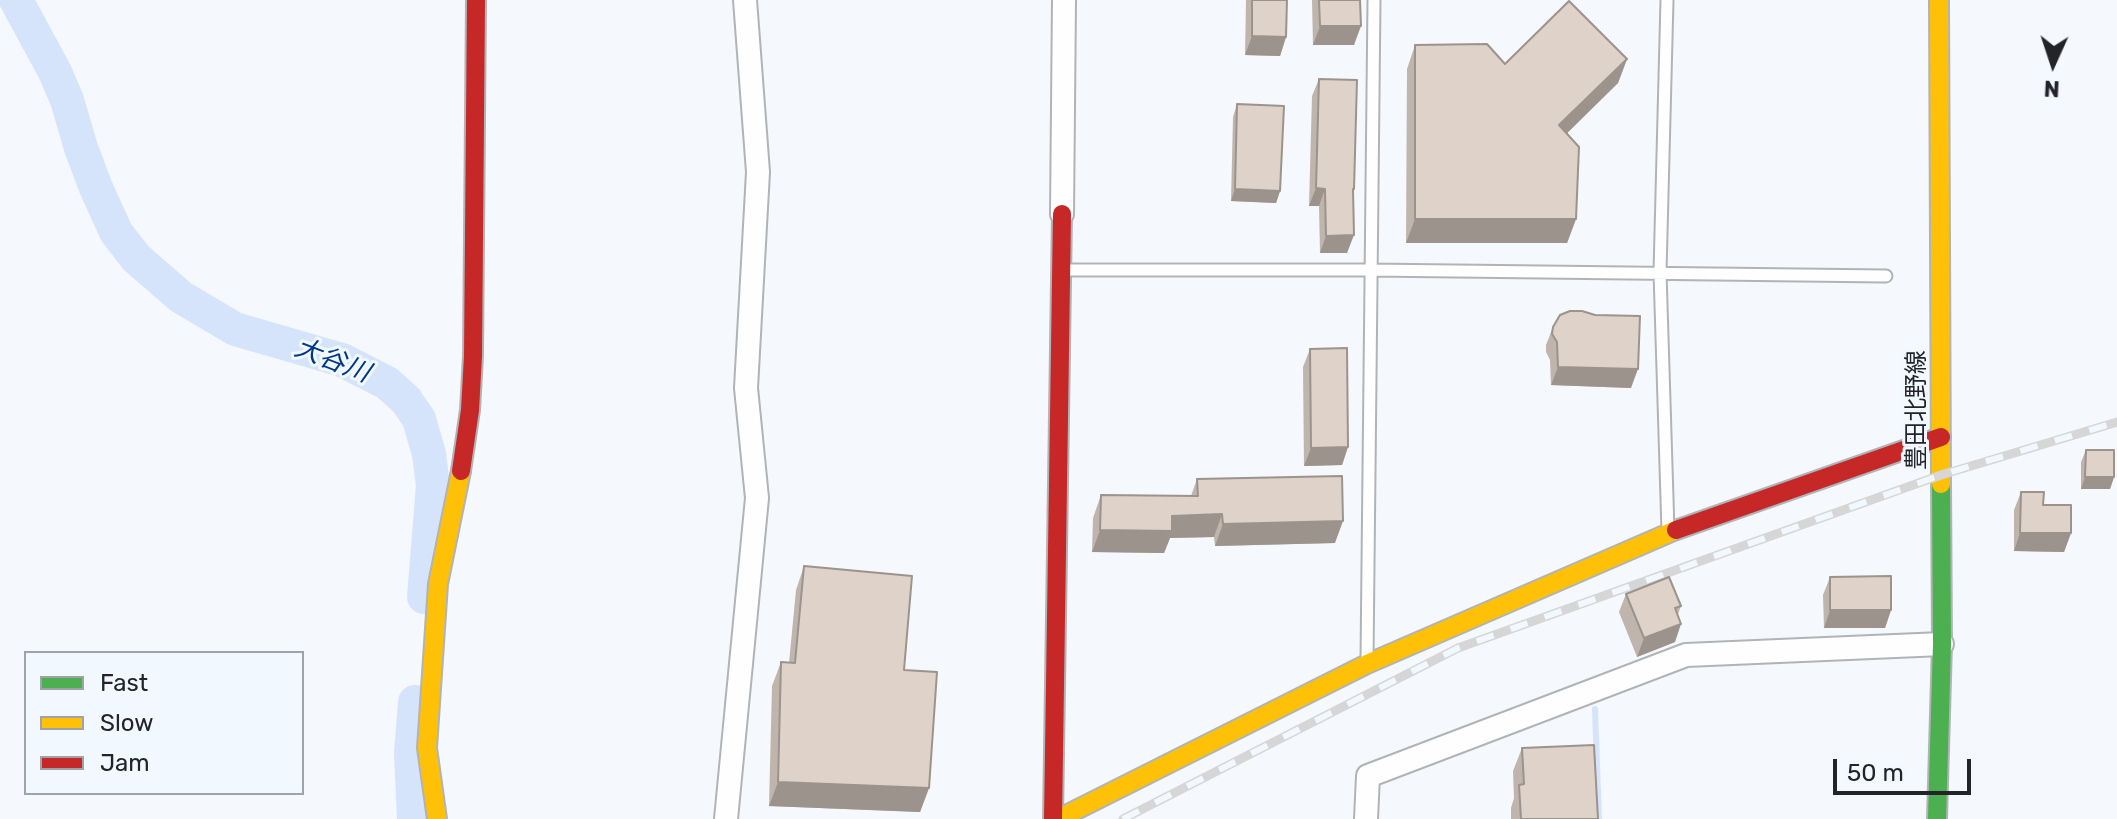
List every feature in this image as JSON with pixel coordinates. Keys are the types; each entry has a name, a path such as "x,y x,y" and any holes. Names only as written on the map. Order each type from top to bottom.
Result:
{"street":[{"path":"437,819 427,748 438,584 457,496 470,410 473,356 476,0"},
{"path":"726,819 757,498 746,388 758,172 745,0"},
{"path":"1064,0 1056,819 1367,664 1668,533 1941,437"},
{"name":"豊田北野線","path":"1937,819 1942,644 1939,0"},
{"path":"1366,819 1368,776 1686,655 1942,644"}],"lane":[{"path":"1367,664 1374,0"},
{"path":"1667,0 1660,272 1668,533"},
{"path":"1060,270 1886,276"}],"building":[{"path":"1252,0 1287,0 1286,37 1252,36"},
{"path":"1319,0 1360,0 1361,26 1320,26"},
{"path":"1569,1 1627,59 1559,125 1579,147 1576,219 1415,219 1415,45 1487,44 1505,64"},
{"path":"1319,79 1357,80 1354,235 1326,236 1325,189 1316,188"},
{"path":"1237,104 1284,106 1280,191 1235,189"},
{"path":"1570,311 1640,316 1638,369 1558,367 1553,327 1560,315"},
{"path":"1347,348 1348,447 1311,448 1310,349"},
{"path":"2086,450 2114,450 2114,477 2085,477"},
{"path":"1342,476 1343,521 1223,524 1222,514 1172,516 1172,531 1100,530 1101,495 1198,496 1197,479"},
{"path":"2021,492 2044,492 2043,505 2071,505 2071,533 2020,533"},
{"path":"804,566 912,576 904,670 937,672 929,788 778,782 781,662 795,663"},
{"path":"1891,576 1891,610 1830,610 1830,577"},
{"path":"1669,577 1681,606 1675,608 1681,624 1644,638 1626,594"},
{"path":"1594,745 1598,819 1521,819 1519,785 1524,784 1522,748"}],"waterway":[{"name":"大谷川","path":"16,0 55,72 96,188 116,232 136,258 181,297 235,329 342,360 387,383 406,400 419,419 429,454 433,485 424,597"},
{"name":"大谷川","path":"414,819 411,753 415,702"},
{"path":"1595,709 1599,819"}],"railway":[{"path":"1123,819 1458,648 1941,475 2117,422"}],"traffic: fast":[{"path":"1937,819 1942,644 1941,484"}],"traffic: slow":[{"path":"1939,0 1941,484"},
{"path":"437,819 427,748 438,584 461,471"},
{"path":"1058,819 1367,664 1676,530"}],"traffic: jam":[{"path":"461,471 470,410 473,356 476,0"},
{"path":"1053,819 1062,214"},
{"path":"1676,530 1941,437"}]}
